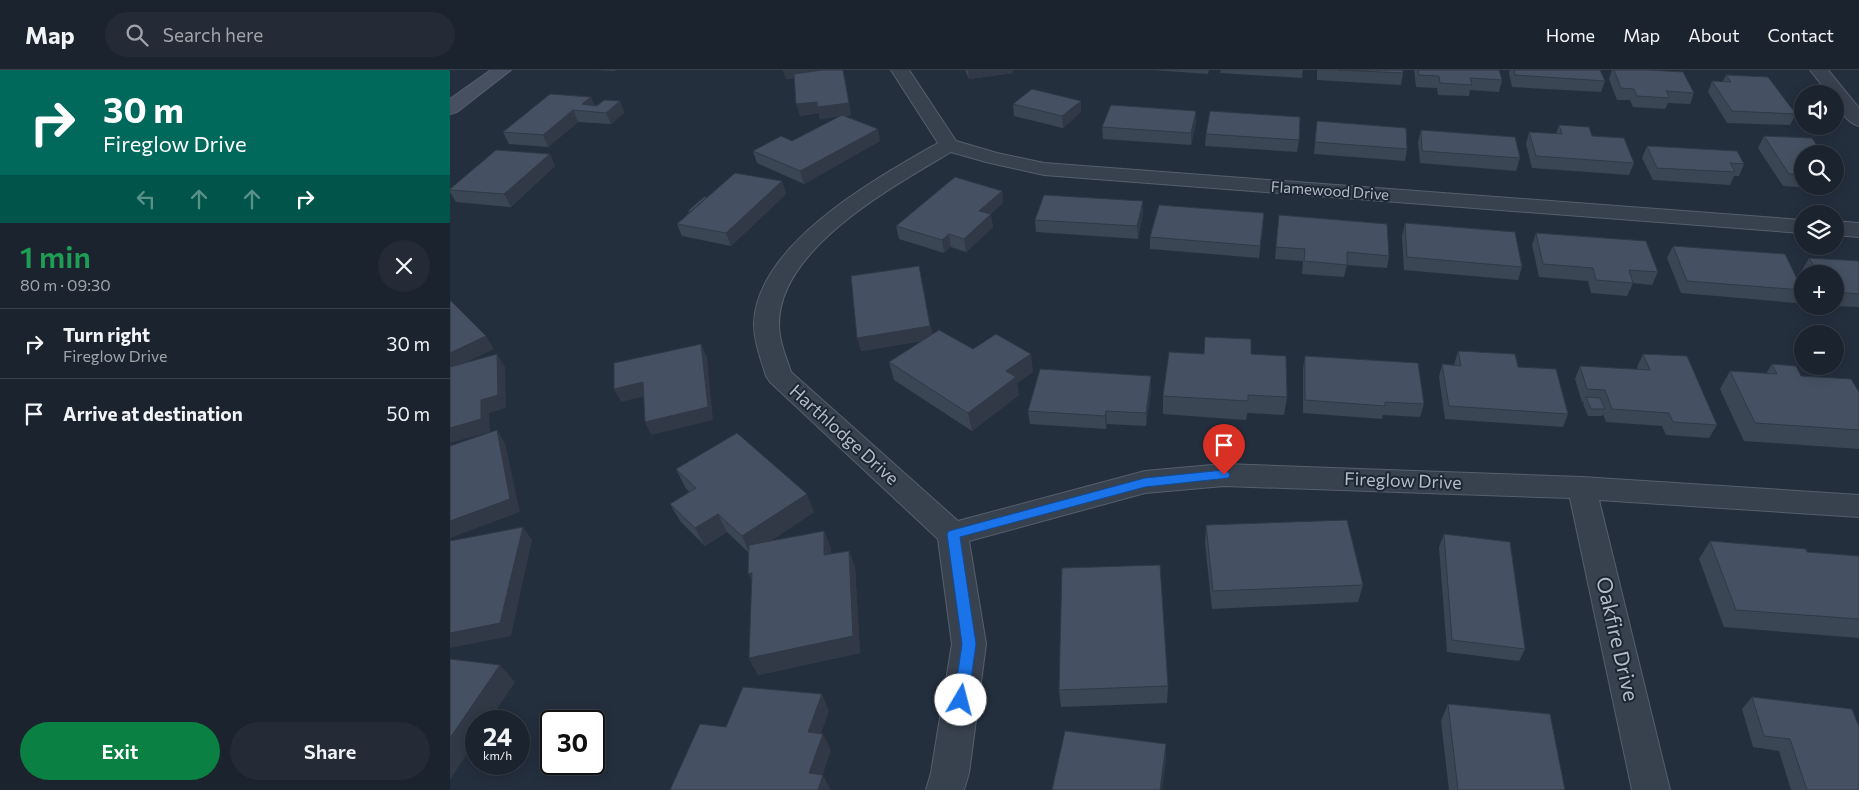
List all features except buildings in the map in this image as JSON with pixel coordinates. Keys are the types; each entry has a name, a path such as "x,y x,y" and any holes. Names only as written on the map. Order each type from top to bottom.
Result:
{"street":[{"path":"450,108 502,70"},
{"path":"900,70 949,145"},
{"path":"1819,70 1859,120"},
{"name":"Flamewood Drive","path":"949,145 993,158 1044,169 1794,225"},
{"name":"Harthlodge Drive","path":"949,145 870,191 803,246 773,293 766,317 770,345 779,376 953,534"},
{"path":"1844,229 1859,230"},
{"name":"Fireglow Drive","path":"953,534 1145,482 1224,475 1582,488 1859,506"},
{"name":"Oakfire Drive","path":"1582,488 1651,790"},
{"path":"945,790 950,773 969,644 953,534"}],"route":[{"path":"961,700 969,644 953,534 1145,482 1224,475"}]}
